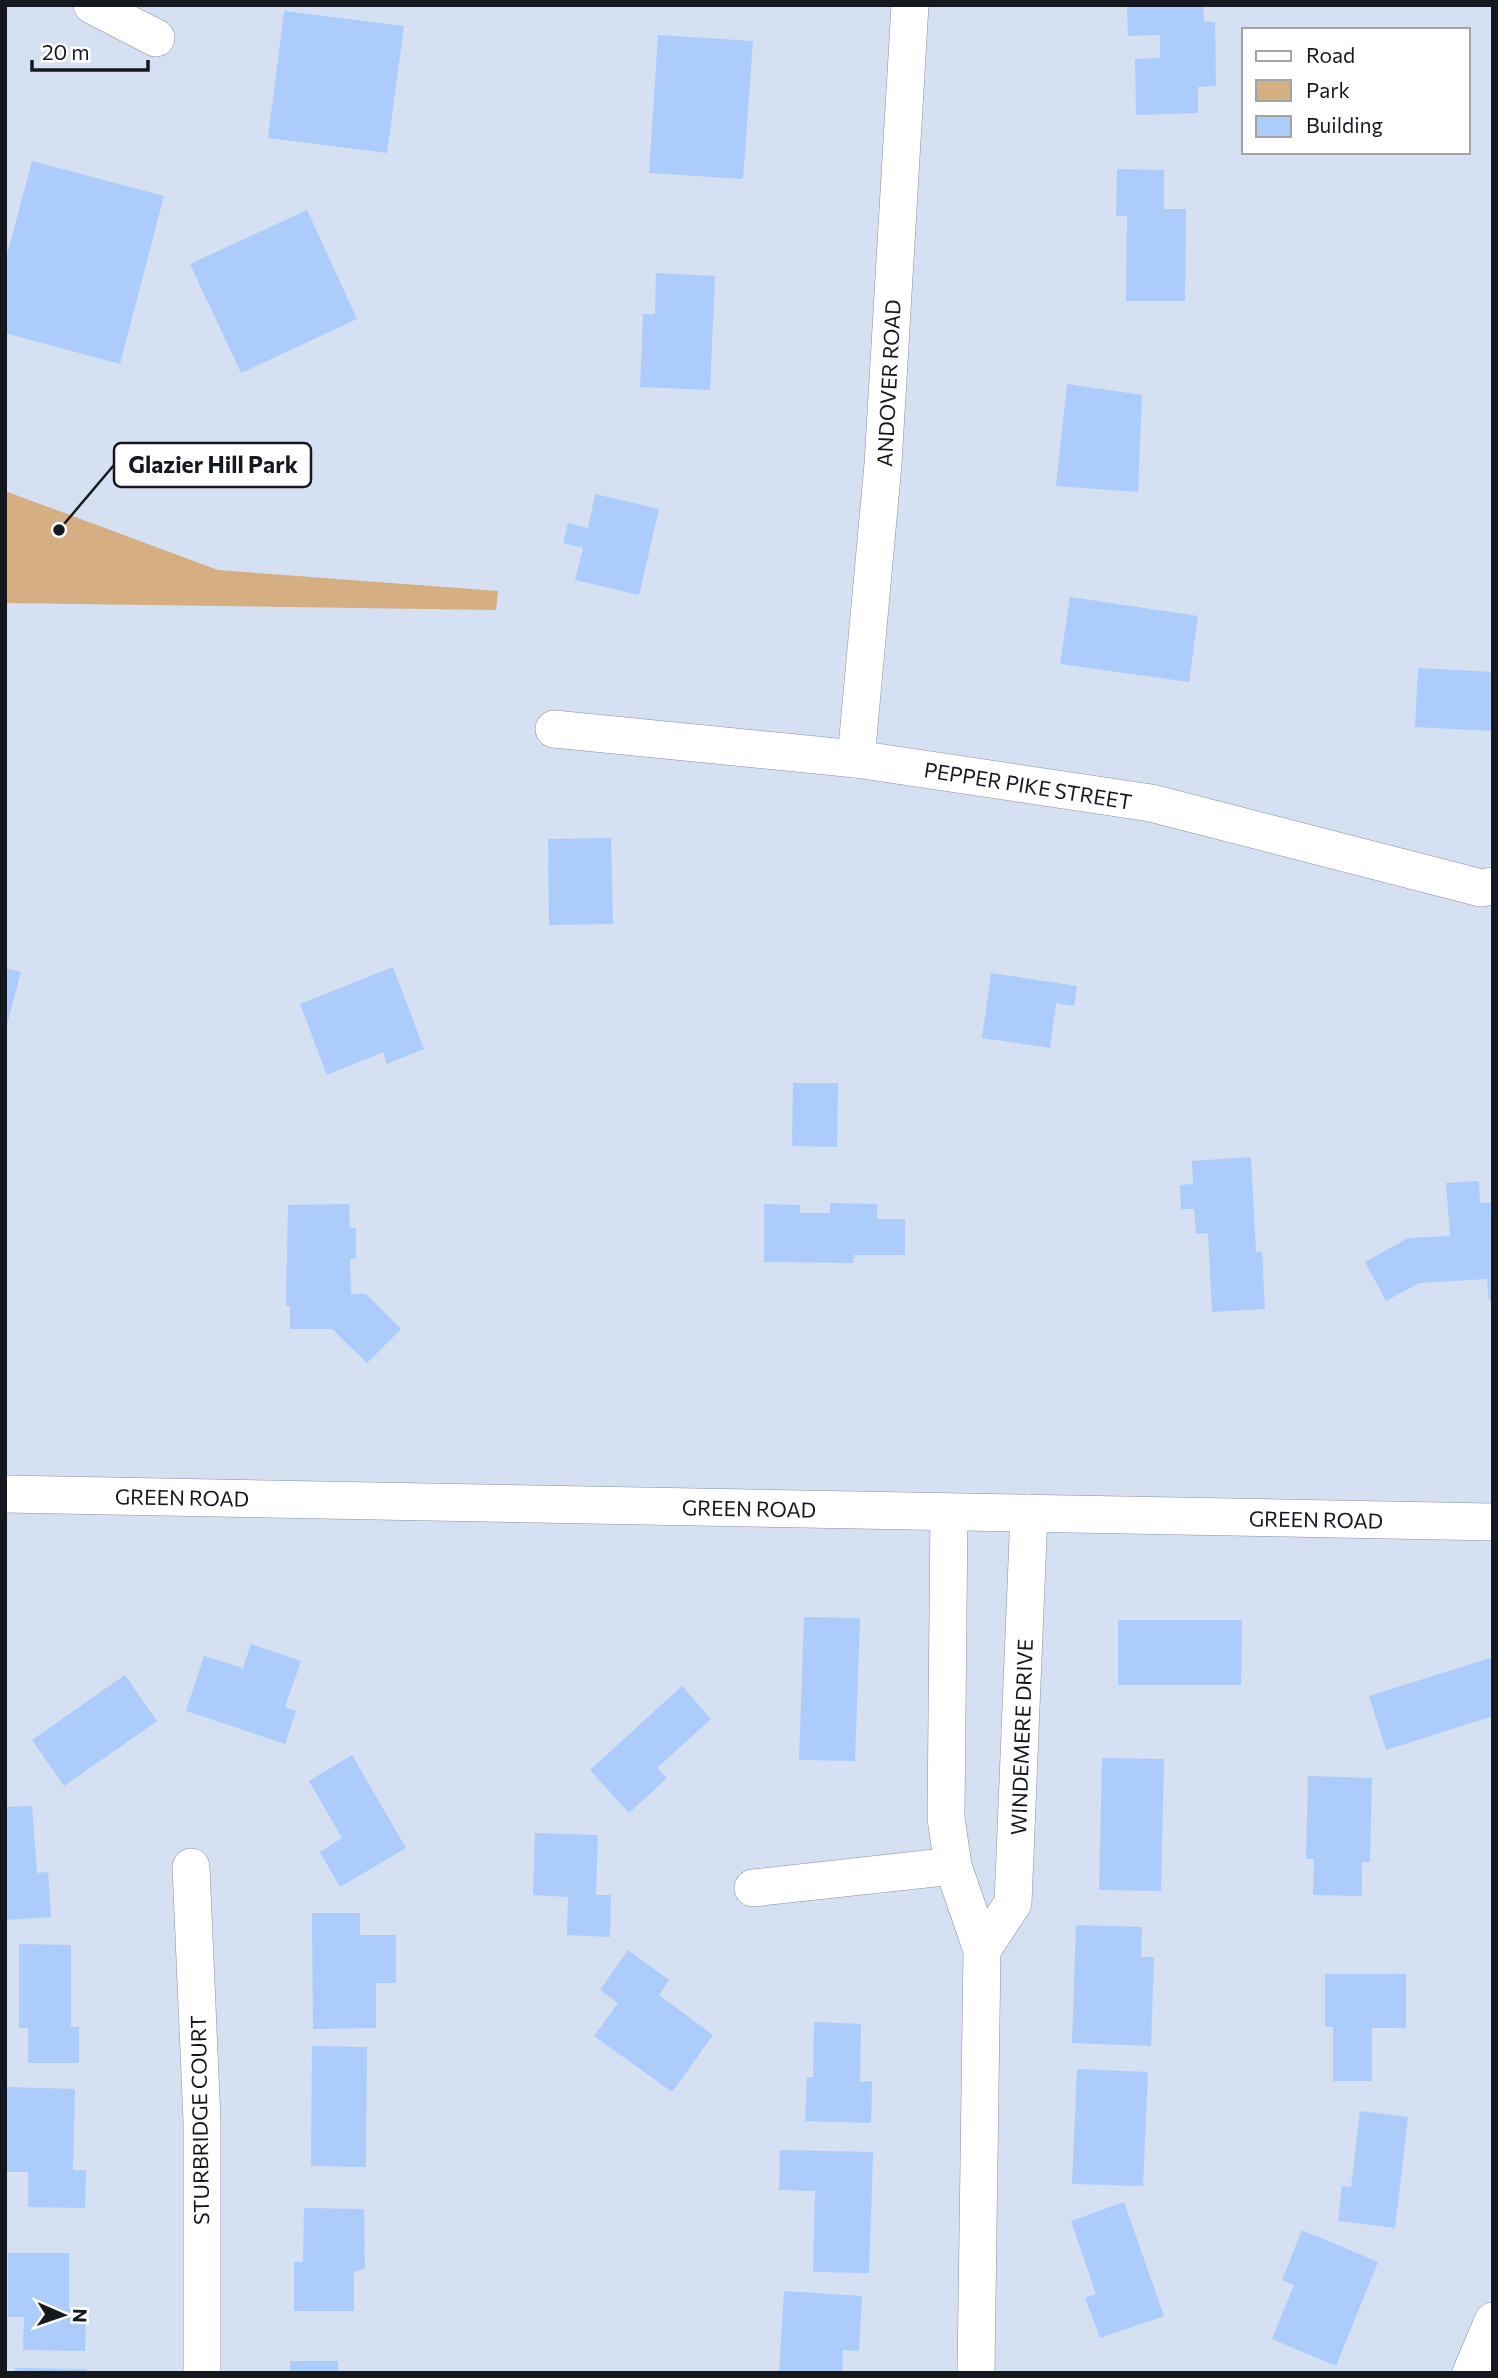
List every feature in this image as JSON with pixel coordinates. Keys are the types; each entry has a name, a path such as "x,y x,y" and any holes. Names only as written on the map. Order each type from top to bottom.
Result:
{"street":[{"path":"92,5 156,38"},
{"name":"ANDOVER ROAD","path":"856,759 883,464 909,5"},
{"name":"PEPPER PIKE STREET","path":"554,729 856,759 1151,803 1481,888 1493,886"},
{"name":"GREEN ROAD","path":"5,1494 1493,1522"},
{"path":"949,1512 946,1818 953,1866 982,1951 976,2373"},
{"name":"WINDEMERE DRIVE","path":"982,1951 1013,1903 1030,1513"},
{"path":"753,1888 953,1866"},
{"name":"STURBRIDGE COURT","path":"191,1867 202,2121 202,2373"},
{"path":"1471,2373 1493,2321"}],"green space":[{"path":"5,491 218,570 498,591 496,610 5,603"}],"building":[{"path":"1127,5 1203,5 1204,22 1215,22 1216,86 1198,87 1198,113 1136,115 1135,59 1160,58 1160,35 1128,36"},
{"path":"284,11 404,26 387,153 268,138"},
{"path":"658,35 753,41 743,179 649,173"},
{"path":"32,161 164,196 120,364 5,333 5,263"},
{"path":"1117,169 1164,170 1164,209 1186,209 1185,301 1126,301 1127,216 1116,216"},
{"path":"307,210 357,319 241,373 190,264"},
{"path":"656,273 715,276 710,390 640,387 643,314 655,314"},
{"path":"1067,384 1142,395 1138,492 1056,486"},
{"path":"595,494 659,509 639,595 575,580 583,548 563,543 568,523 588,528"},
{"path":"1070,597 1198,616 1189,682 1060,664"},
{"path":"1418,668 1493,672 1493,731 1415,727"},
{"path":"611,838 613,924 549,925 548,839"},
{"path":"393,967 424,1049 387,1064 383,1052 327,1075 300,1004"},
{"path":"5,968 21,972 6,1028 5,1028"},
{"path":"991,973 1077,986 1074,1006 1056,1003 1050,1048 982,1038"},
{"path":"793,1083 838,1083 837,1147 792,1146"},
{"path":"1251,1157 1256,1252 1262,1252 1265,1309 1212,1312 1208,1233 1196,1234 1194,1209 1181,1209 1180,1185 1193,1184 1192,1161"},
{"path":"1479,1181 1480,1203 1493,1202 1493,1301 1489,1301 1487,1279 1419,1283 1386,1301 1365,1262 1408,1238 1450,1236 1446,1183"},
{"path":"830,1203 877,1204 877,1219 905,1219 905,1255 854,1255 853,1263 764,1262 764,1204 800,1205 800,1213 830,1213"},
{"path":"349,1204 350,1228 356,1228 356,1259 350,1259 351,1294 366,1294 401,1329 367,1363 332,1329 290,1329 290,1306 286,1306 288,1205"},
{"path":"804,1617 860,1618 855,1761 799,1760"},
{"path":"1118,1620 1242,1620 1241,1685 1118,1685"},
{"path":"251,1644 301,1661 285,1707 296,1711 285,1744 186,1711 204,1656 243,1668"},
{"path":"1490,1658 1493,1668 1493,1716 1386,1750 1369,1696"},
{"path":"125,1675 157,1721 64,1786 32,1740"},
{"path":"682,1686 711,1719 657,1768 667,1778 629,1813 590,1770"},
{"path":"352,1755 406,1848 340,1887 320,1852 342,1838 309,1781"},
{"path":"1102,1758 1164,1759 1161,1891 1099,1890"},
{"path":"1308,1776 1372,1778 1370,1862 1362,1862 1362,1896 1313,1895 1314,1859 1306,1859"},
{"path":"32,1806 37,1873 48,1872 51,1917 5,1920 5,1807"},
{"path":"535,1833 598,1835 596,1895 611,1895 610,1937 567,1935 568,1897 533,1895"},
{"path":"312,1913 360,1913 360,1935 396,1935 396,1983 376,1983 376,2028 313,2029"},
{"path":"1076,1925 1142,1927 1141,1957 1154,1957 1151,2046 1072,2043"},
{"path":"19,1944 71,1945 71,2027 79,2027 79,2063 28,2063 28,2028 19,2028"},
{"path":"628,1950 669,1980 659,1995 713,2035 672,2092 594,2036 618,2003 600,1990"},
{"path":"1325,1974 1406,1974 1406,2028 1372,2028 1372,2081 1333,2081 1333,2027 1325,2027"},
{"path":"814,2022 861,2024 860,2082 872,2081 871,2123 805,2121 807,2077 813,2077"},
{"path":"312,2046 367,2047 366,2167 311,2166"},
{"path":"1077,2069 1148,2072 1143,2186 1072,2184"},
{"path":"5,2087 75,2089 73,2170 86,2170 85,2208 28,2207 28,2172 5,2172"},
{"path":"1360,2111 1408,2117 1395,2228 1338,2221 1342,2186 1351,2187"},
{"path":"780,2150 873,2152 869,2273 813,2272 815,2191 779,2190"},
{"path":"1124,2202 1164,2316 1100,2338 1085,2298 1096,2294 1071,2221"},
{"path":"304,2208 364,2209 365,2269 354,2272 354,2311 294,2311 294,2262 303,2262"},
{"path":"1302,2230 1378,2262 1336,2366 1272,2339 1294,2285 1282,2280"},
{"path":"8,2253 69,2253 69,2308 86,2308 85,2351 23,2350 24,2317 8,2317"},
{"path":"784,2291 862,2296 859,2351 843,2350 842,2373 779,2373"},
{"path":"290,2361 338,2361 338,2373 290,2373"},
{"path":"15,2368 87,2369 87,2373 15,2373"}],"place":[{"name":"Glazier Hill Park","path":"59,530"}]}
